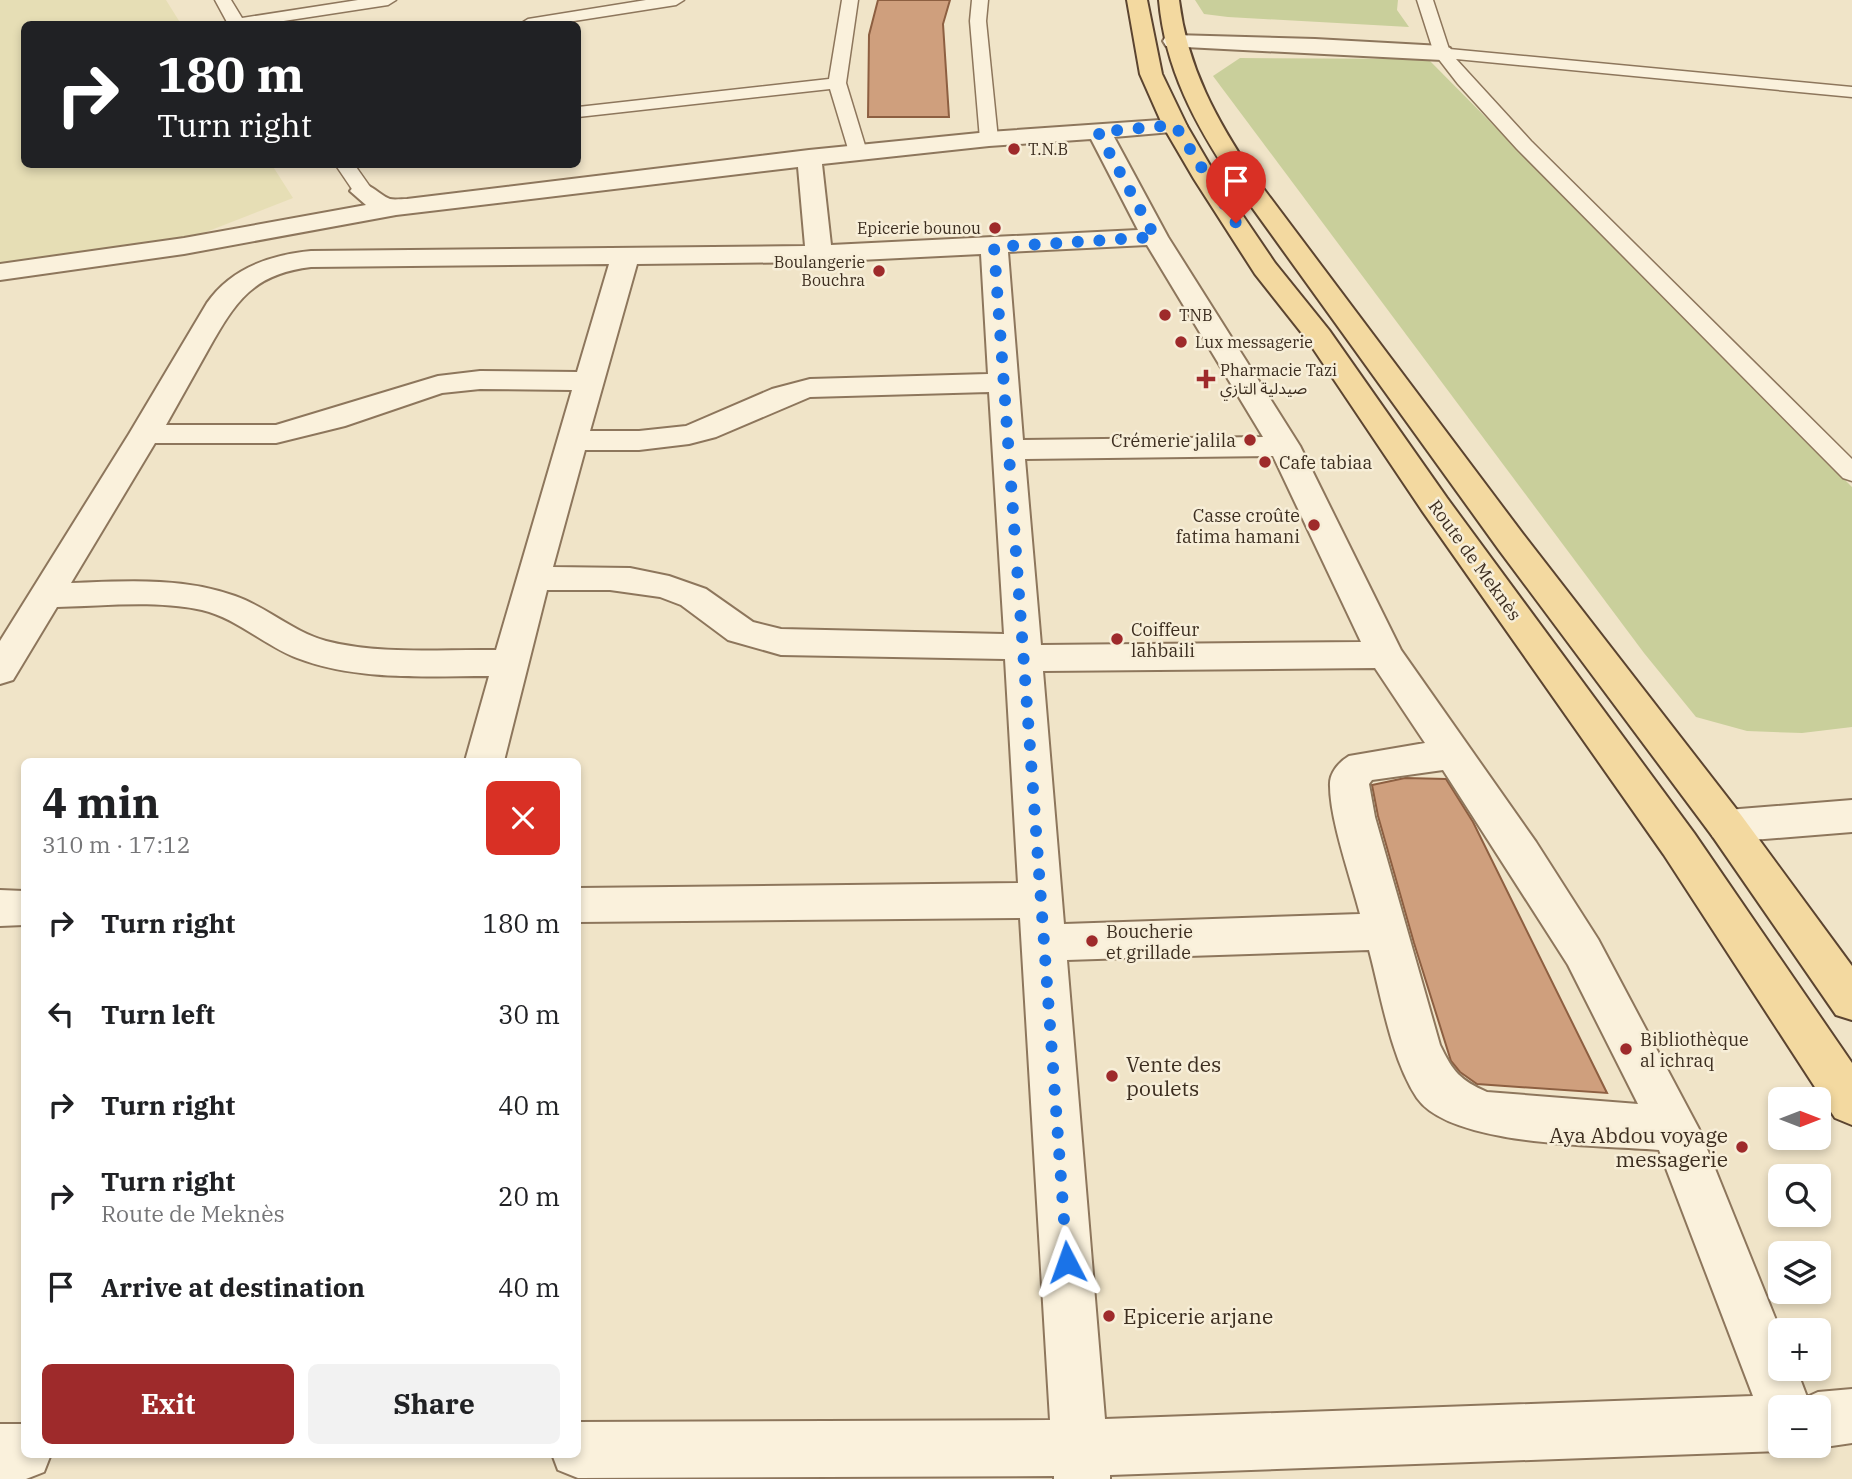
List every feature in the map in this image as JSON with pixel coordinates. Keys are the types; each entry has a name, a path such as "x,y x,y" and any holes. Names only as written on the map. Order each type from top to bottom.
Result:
{"main road":[{"name":"Route de Meknès","path":"1137,0 1151,74 1175,125 1265,268 1319,336 1443,516 1679,844 1852,1104"},
{"path":"1169,0 1174,41 1190,91 1209,128 1245,181 1511,541 1727,826 1852,1001"}],"street":[{"path":"1174,41 1315,44 1442,53"},
{"path":"0,272 184,246 396,207 809,157 989,139 1175,125"},
{"path":"1098,132 1155,237 1284,446 1385,654 1521,854 1583,952 1675,1129 1779,1395"},
{"path":"809,157 819,254"},
{"path":"363,191 377,204 396,207"},
{"path":"0,671 145,434 221,303 235,287 260,270 286,262 323,259 819,254 1155,237"},
{"path":"994,247 1025,652 1080,1463"},
{"path":"486,758 532,579 625,257"},
{"path":"145,434 276,434 334,419 438,385 480,380 588,381"},
{"path":"571,440 682,436 731,419 791,391 810,388 1004,383"},
{"path":"1009,450 1284,446"},
{"path":"532,579 618,580 672,588 690,595 736,628 781,642 1025,652 1385,654"},
{"path":"47,595 194,597 223,605 304,646 326,654 384,661 509,663"},
{"path":"1451,754 1379,763 1353,772 1349,784 1355,817 1421,1057 1434,1083 1448,1097 1484,1113 1675,1129"},
{"path":"1727,826 1852,816"},
{"path":"581,905 1042,900"},
{"path":"0,908 21,908"},
{"path":"1045,943 1386,931"},
{"path":"1831,1418 1852,1416"},
{"path":"581,1450 1080,1463 1768,1424"},
{"path":"0,1452 21,1452"}],"lane":[{"path":"223,0 234,21"},
{"path":"255,21 388,0"},
{"path":"546,21 676,0"},
{"path":"850,0 837,83 859,152"},
{"path":"981,0 978,22 989,139"},
{"path":"1425,0 1442,53 1524,145 1852,473"},
{"path":"1442,53 1852,92"},
{"path":"581,112 837,83"},
{"path":"347,168 363,191"}],"shaded area":[{"path":"0,0 166,0 179,21 21,21 21,168 274,168 293,198 183,241 0,269"}],"green space":[{"path":"1195,0 1398,0 1397,10 1409,27 1204,14"},
{"path":"1240,58 1428,59 1852,487 1852,727 1802,733 1747,731 1696,717 1644,653 1213,76"}],"building":[{"path":"878,0 950,0 943,24 949,117 868,117 869,35"},
{"path":"1405,778 1446,779 1473,822 1607,1093 1477,1084 1460,1072 1451,1061 1414,943 1378,816 1372,785"}],"place":[{"name":"T.N.B","path":"1014,149"},
{"name":"Epicerie bounou","path":"995,228"},
{"name":"Boulangerie Bouchra","path":"879,271"},
{"name":"TNB","path":"1165,315"},
{"name":"Lux messagerie","path":"1181,342"},
{"name":"Pharmacie Tazi صيدلية التازي","path":"1206,379"},
{"name":"Crémerie jalila","path":"1250,440"},
{"name":"Cafe tabiaa","path":"1265,462"},
{"name":"Casse croûte fatima hamani","path":"1314,525"},
{"name":"Coiffeur lahbaili","path":"1117,639"},
{"name":"Boucherie et grillade","path":"1092,941"},
{"name":"Bibliothèque al ichraq","path":"1626,1049"},
{"name":"Vente des poulets","path":"1112,1076"},
{"name":"Aya Abdou voyage messagerie","path":"1742,1147"},
{"name":"Epicerie arjane","path":"1109,1316"}],"route":[{"path":"1067,1262 1026,658 994,247 1155,237 1098,132 1175,125 1206,179 1236,223"}]}
